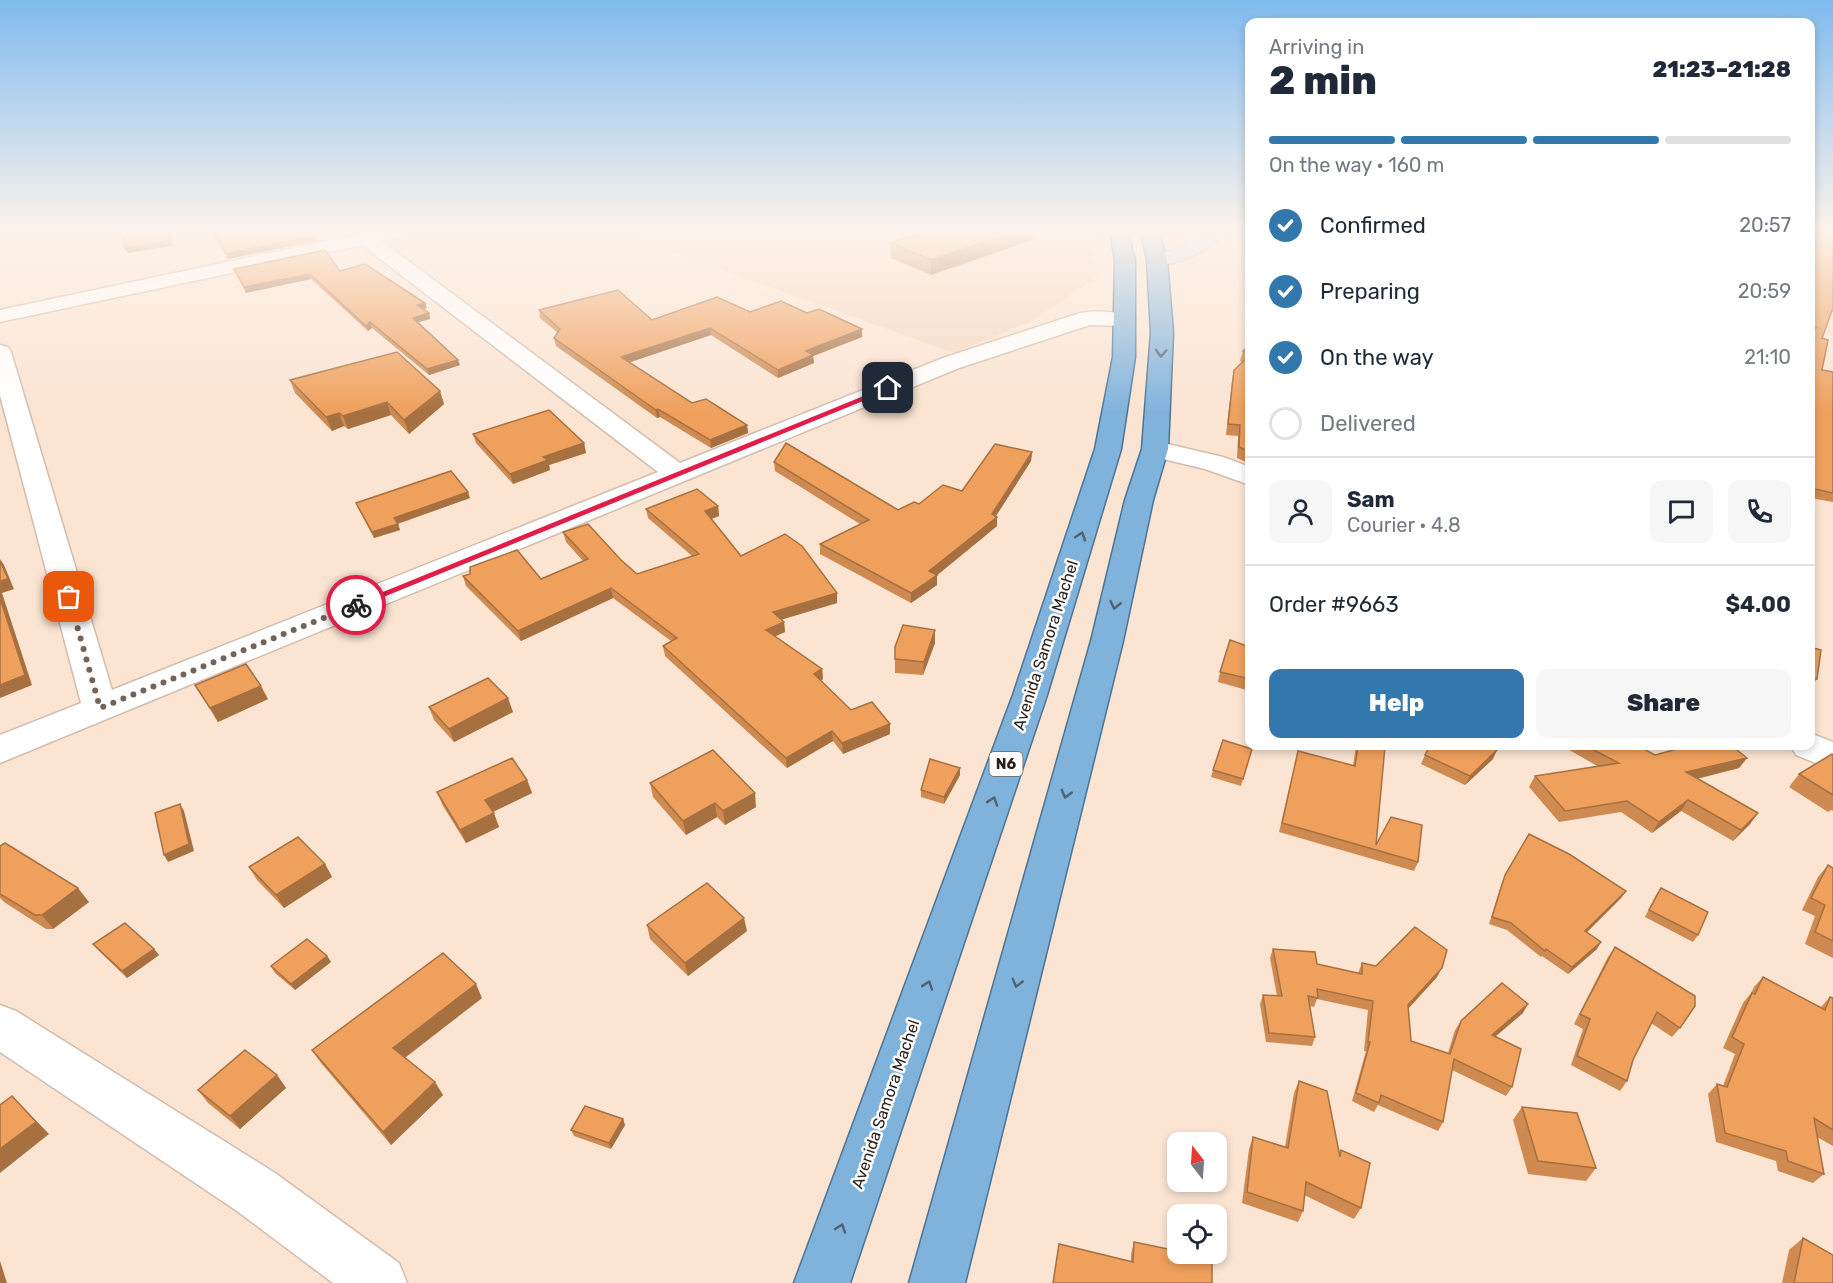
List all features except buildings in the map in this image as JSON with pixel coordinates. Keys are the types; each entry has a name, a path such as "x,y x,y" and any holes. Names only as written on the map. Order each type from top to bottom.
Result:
{"highway":[{"name":"Avenida Samora Machel","path":"822,1283 1030,695 1105,460 1124,357 1124,292"},
{"path":"937,1283 1107,641 1139,500 1155,448 1162,332 1158,292"}],"street":[{"path":"0,316 113,292"},
{"path":"436,292 677,474"},
{"path":"0,750 951,363 1088,318 1124,320"},
{"path":"0,351 100,708"},
{"path":"1155,448 1214,463 1245,475"},
{"path":"1815,749 1833,757"},
{"path":"0,1026 256,1192 379,1283"}],"shaded area":[{"path":"783,292 1075,292 1032,321 954,353"}],"way so far":[{"path":"69,597 100,708 356,605"}],"route":[{"path":"356,605 888,388"}]}
